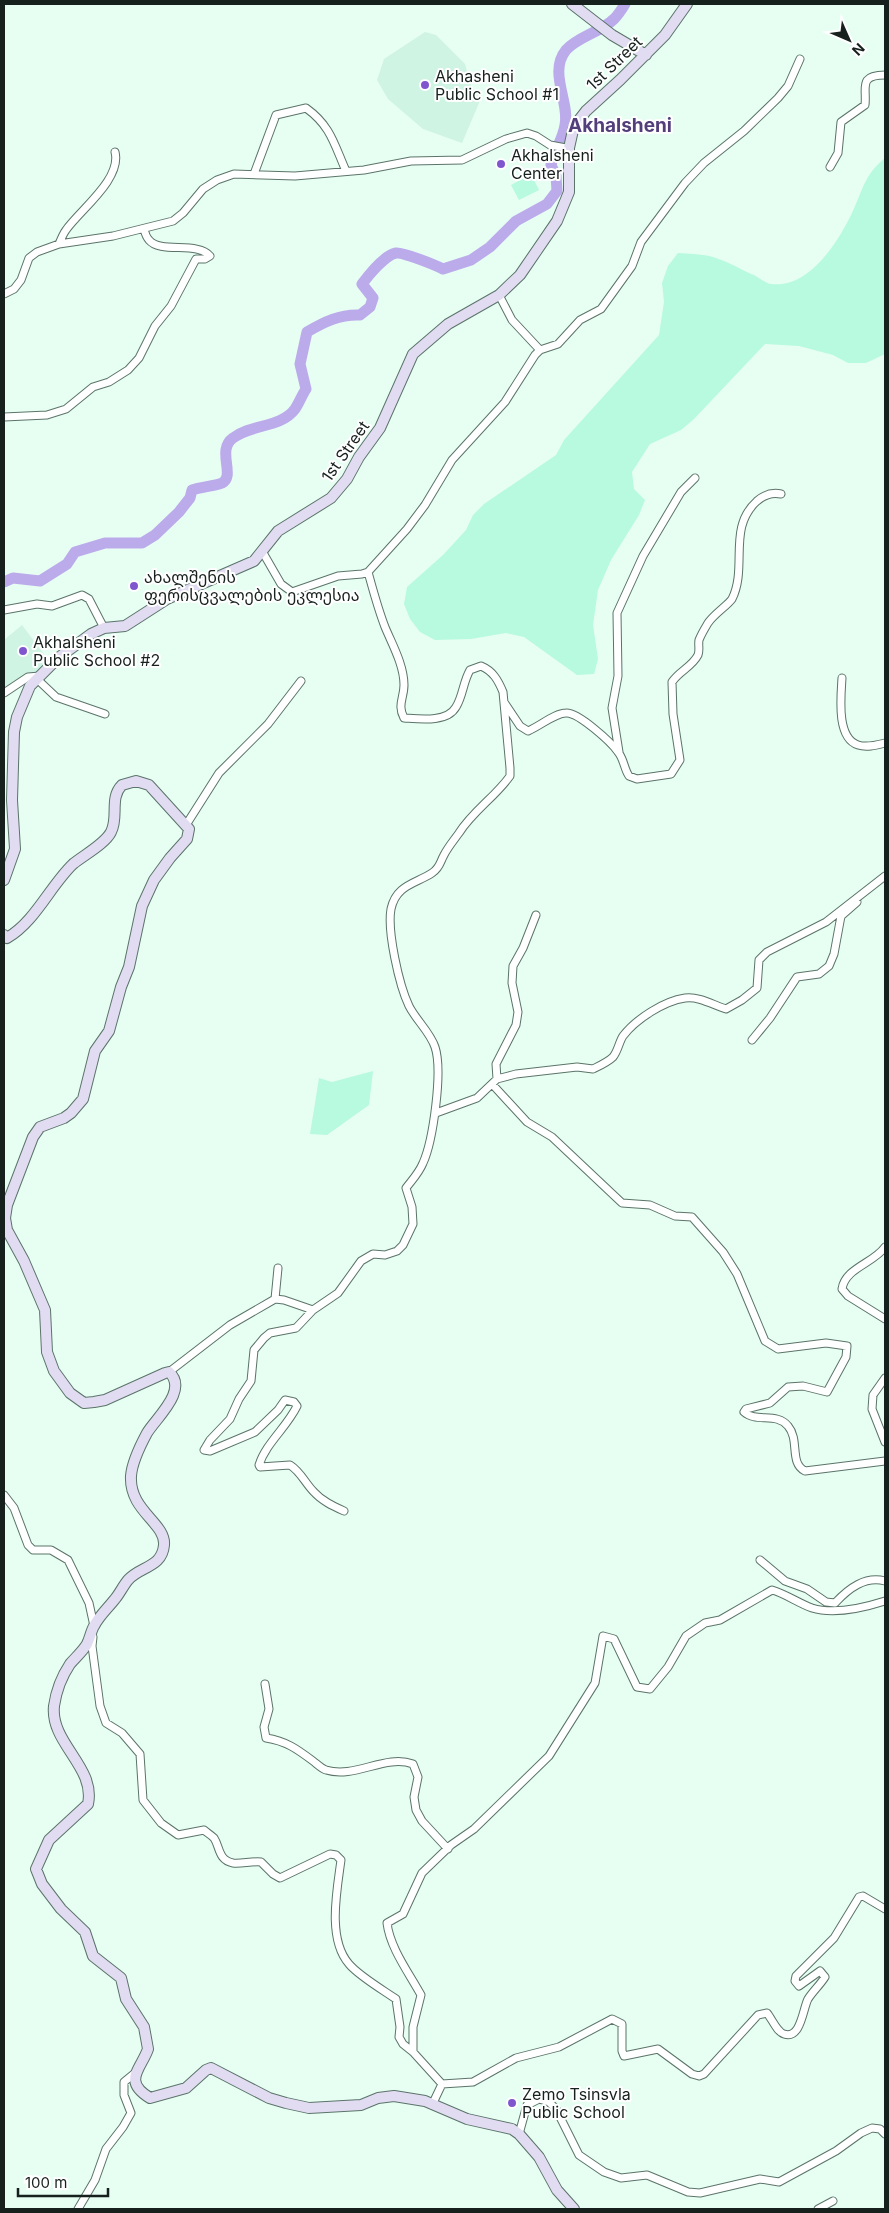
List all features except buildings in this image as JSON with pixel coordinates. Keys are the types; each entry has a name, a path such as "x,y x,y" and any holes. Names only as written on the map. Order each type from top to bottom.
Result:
{"street":[{"path":"572,4 612,35 646,54"},
{"name":"1st Street","path":"4,880 15,849 12,800 14,732 23,698 38,677 58,658 91,634 104,628 125,626 167,599 254,561 278,531 331,498 380,428 407,364 417,349 448,324 499,295 520,275 557,221 569,192 568,148 574,130 586,111 664,35 687,4"},
{"path":"262,551 281,584 292,592 338,576 368,572 407,529 425,505 452,460 505,402 527,364 540,350 558,344 580,320 601,309 632,266 641,242 684,183 704,162 744,131 778,98 788,86 800,59"},
{"path":"830,167 838,152 841,122 865,105 864,87 866,82 875,76 885,74"},
{"path":"254,174 276,115 306,108 328,128 346,171"},
{"path":"4,294 14,288 21,280 29,258 37,252 59,244 114,236 173,221 183,213 202,189 217,180 234,174 295,176 364,170 411,161 462,160 510,137 527,133 555,146 568,148"},
{"path":"59,244 64,231 107,183 116,158 115,152"},
{"path":"4,417 47,416 66,409 93,387 109,382 128,370 139,358 155,326 171,306 196,259 205,259 210,256 203,251 155,245 149,240 144,229"},
{"path":"499,295 512,320 540,350"},
{"path":"696,478 681,492 643,556 617,613 618,676 612,708 619,753 629,776 637,779 671,774 680,760 673,714 672,682 684,668 691,664 698,654 700,640 709,623 718,610 731,600 738,576 738,546 742,524 751,508 767,494 775,492 781,494"},
{"path":"344,1511 323,1501 290,1465 260,1467 259,1465 274,1439 292,1417 297,1406 294,1402 285,1400 268,1421 249,1435 231,1440 210,1451 204,1450 210,1440 230,1419 239,1399 251,1382 254,1350 270,1333 296,1328 313,1310 338,1293 361,1261 373,1254 385,1255 397,1251 403,1245 412,1224 412,1207 406,1188 424,1162 436,1114 438,1058 435,1046 409,1005 396,962 391,909 402,889 409,883 434,873 441,865 444,854 470,817 510,776 503,692 498,681 488,669 481,666 470,670 465,678 455,709 449,714 420,720 404,718 401,711 404,685 400,666 384,625 368,572"},
{"path":"4,610 37,604 52,606 82,595 89,598 104,628"},
{"path":"4,692 28,677 38,677 56,697 105,714"},
{"path":"842,678 842,723 847,737 857,745 870,746 885,743"},
{"path":"186,825 219,773 268,724 301,681"},
{"path":"503,700 520,726 528,731 541,726 553,717 567,712 580,717 619,753"},
{"path":"4,935 7,938 14,934 31,916 60,877 107,837 115,822 115,796 122,785 136,781 149,785 186,825 188,829 187,839 154,880 142,906 130,967 121,988 109,1031 95,1051 83,1099 71,1114 40,1127 33,1137 6,1205 5,1218 7,1230 24,1261 45,1310 47,1352 54,1372 70,1393 84,1403 105,1400 169,1372 230,1325 275,1299 284,1300 313,1310"},
{"path":"436,1114 477,1098 494,1082 524,1073 547,1072 566,1068 594,1069 613,1057 624,1035 637,1022 658,1008 686,998 701,999 726,1009 742,1000 756,988 759,960 766,952 826,922 885,876"},
{"path":"752,1040 770,1018 797,977 819,974 829,966 834,954 841,916 858,902 856,898"},
{"path":"536,915 523,948 513,966 512,983 518,1012 516,1025 496,1064 494,1082 527,1122 552,1137 622,1203 650,1205 675,1216 692,1217 723,1252 737,1274 765,1341 778,1349 826,1343 847,1346 846,1358 827,1392 803,1386 788,1387 770,1403 746,1409 744,1412 752,1417 777,1419 788,1426 796,1440 799,1468 806,1471 885,1461"},
{"path":"885,1247 880,1254 849,1275 843,1282 842,1289 848,1296 885,1319"},
{"path":"275,1299 278,1268"},
{"path":"78,2209 95,2180 106,2149 131,2113 124,2095 124,2082 135,2073 148,2049 144,2027 126,1999 121,1978 93,1956 85,1932 61,1909 47,1891 36,1869 49,1840 88,1804 87,1784 81,1768 60,1734 54,1716 55,1698 62,1678 87,1643 94,1625 127,1581 136,1572 148,1569 156,1564 162,1554 164,1543 160,1530 137,1503 131,1475 137,1455 147,1434 174,1394 176,1384 169,1372"},
{"path":"885,1378 873,1395 872,1409 885,1442"},
{"path":"4,1495 14,1508 28,1546 33,1550 51,1550 68,1560 84,1591 94,1625 92,1646 100,1706 106,1723 122,1733 140,1754 143,1800 151,1812 161,1823 178,1835 204,1830 214,1838 218,1852 226,1860 234,1863 261,1862 280,1878 330,1854 336,1855 340,1860 335,1907 339,1947 349,1965 396,1999 400,2028 399,2038 442,2084"},
{"path":"760,1560 785,1581 807,1589 826,1602 835,1602 860,1583 877,1579 885,1581"},
{"path":"413,2052 413,2027 421,1995 400,1957 388,1931 387,1923 403,1914 422,1873 448,1849 474,1829 549,1756 595,1683 603,1636 614,1639 638,1687 650,1689 668,1666 686,1636 705,1622 720,1620 772,1590 812,1608 832,1612 885,1601"},
{"path":"265,1684 269,1709 264,1728 266,1738 290,1744 325,1770 347,1772 403,1760 413,1764 418,1777 414,1797 416,1810 422,1821 448,1849"},
{"path":"442,2084 473,2082 516,2058 560,2047 612,2019 622,2024 622,2051 624,2056 658,2049 692,2074 699,2076 704,2074 758,2015 767,2013 780,2032 786,2035 791,2034 798,2028 808,1999 825,1977 820,1971 816,1972 803,1986 799,1986 795,1981 796,1976 834,1938 858,1898 863,1896 885,1909"},
{"path":"135,2073 135,2082 139,2092 150,2098 186,2088 206,2070 211,2068 270,2098 309,2108 361,2106 378,2098 394,2096 425,2101 467,2119 512,2129 519,2134 539,2157 557,2190 574,2209"},
{"path":"432,2105 442,2084"},
{"path":"519,2134 527,2105 539,2099 549,2102 556,2109 578,2155 604,2172 621,2178 647,2175 688,2192 700,2193 760,2179 779,2182 836,2151 861,2133 872,2128 880,2129 885,2134"},
{"path":"818,2209 833,2201"}],"shaded area":[{"name":"Akhasheni Public School #1","path":"425,32 436,35 465,64 472,89 482,96 462,143 423,129 388,99 377,80 384,59"},
{"name":"Akhalsheni Public School #2","path":"22,625 49,661 35,673 24,675 4,689 4,640"}],"green space":[{"path":"885,158 885,354 866,363 848,363 833,355 799,346 765,344 694,419 681,430 650,444 632,472 634,489 645,500 639,515 611,560 598,590 593,625 598,659 594,674 577,675 524,637 506,633 471,639 435,640 420,632 410,619 404,604 407,587 443,555 466,530 473,515 484,504 556,455 564,440 659,335 664,302 662,283 668,266 678,253 713,257 771,284 785,284 798,279 810,271 830,250 846,225 868,177"},
{"path":"531,174 539,190 519,200 511,185"},
{"path":"373,1071 369,1105 327,1135 310,1134 319,1078 332,1082"}],"waterway":[{"path":"4,582 13,578 40,581 67,564 75,552 105,543 142,543 155,535 179,512 190,498 192,490 219,484 226,480 226,449 228,443 233,438 248,430 282,420 295,409 306,389 300,364 307,332 332,319 360,315 370,307 373,298 362,284 382,262 396,253 419,259 443,269 471,260 490,247 516,221 547,204 557,191 556,176 551,165 562,135 566,116 559,77 561,59 571,45 609,24 625,4"}],"place":[{"name":"Akhasheni Public School #1","path":"425,85"},
{"name":"Akhalsheni Center","path":"501,164"},
{"name":"ახალშენის ფერისცვალების ეკლესია","path":"134,586"},
{"name":"Akhalsheni Public School #2","path":"23,651"},
{"name":"Zemo Tsinsvla Public School","path":"512,2103"}],"district":[{"name":"Akhalsheni","path":"620,125"}]}
